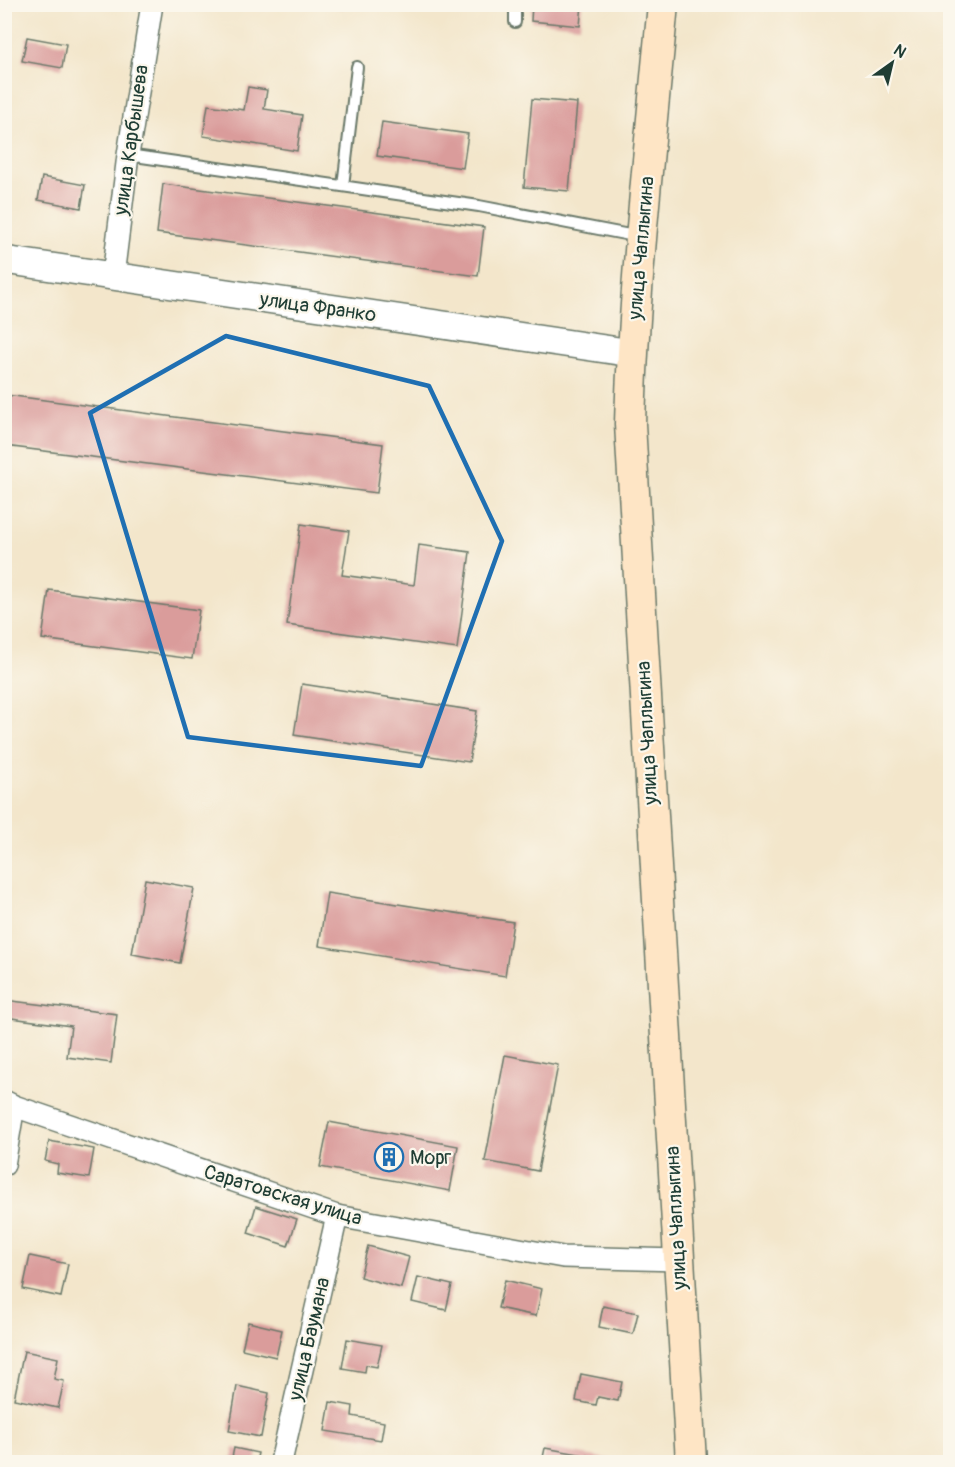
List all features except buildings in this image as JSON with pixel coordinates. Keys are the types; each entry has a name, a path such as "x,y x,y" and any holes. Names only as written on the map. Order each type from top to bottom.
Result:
{"main road":[{"name":"улица Чаплыгина","path":"663,4 641,237 632,353 630,424 691,1462"}],"street":[{"name":"улица Карбышева","path":"113,276 128,155 152,4"},
{"name":"улица Франко","path":"4,260 632,353"},
{"name":"Саратовская улица","path":"9,1103 337,1216 563,1257 678,1260"},
{"path":"4,1165 9,1103"},
{"name":"улица Баумана","path":"281,1462 337,1216"}],"lane":[{"path":"515,4 515,22"},
{"path":"343,186 357,67"},
{"path":"128,155 479,206 641,237"}],"highlighted area":[{"path":"226,336 429,386 502,541 421,766 188,737 90,413"}],"place":[{"name":"Морг","path":"389,1157"}]}
